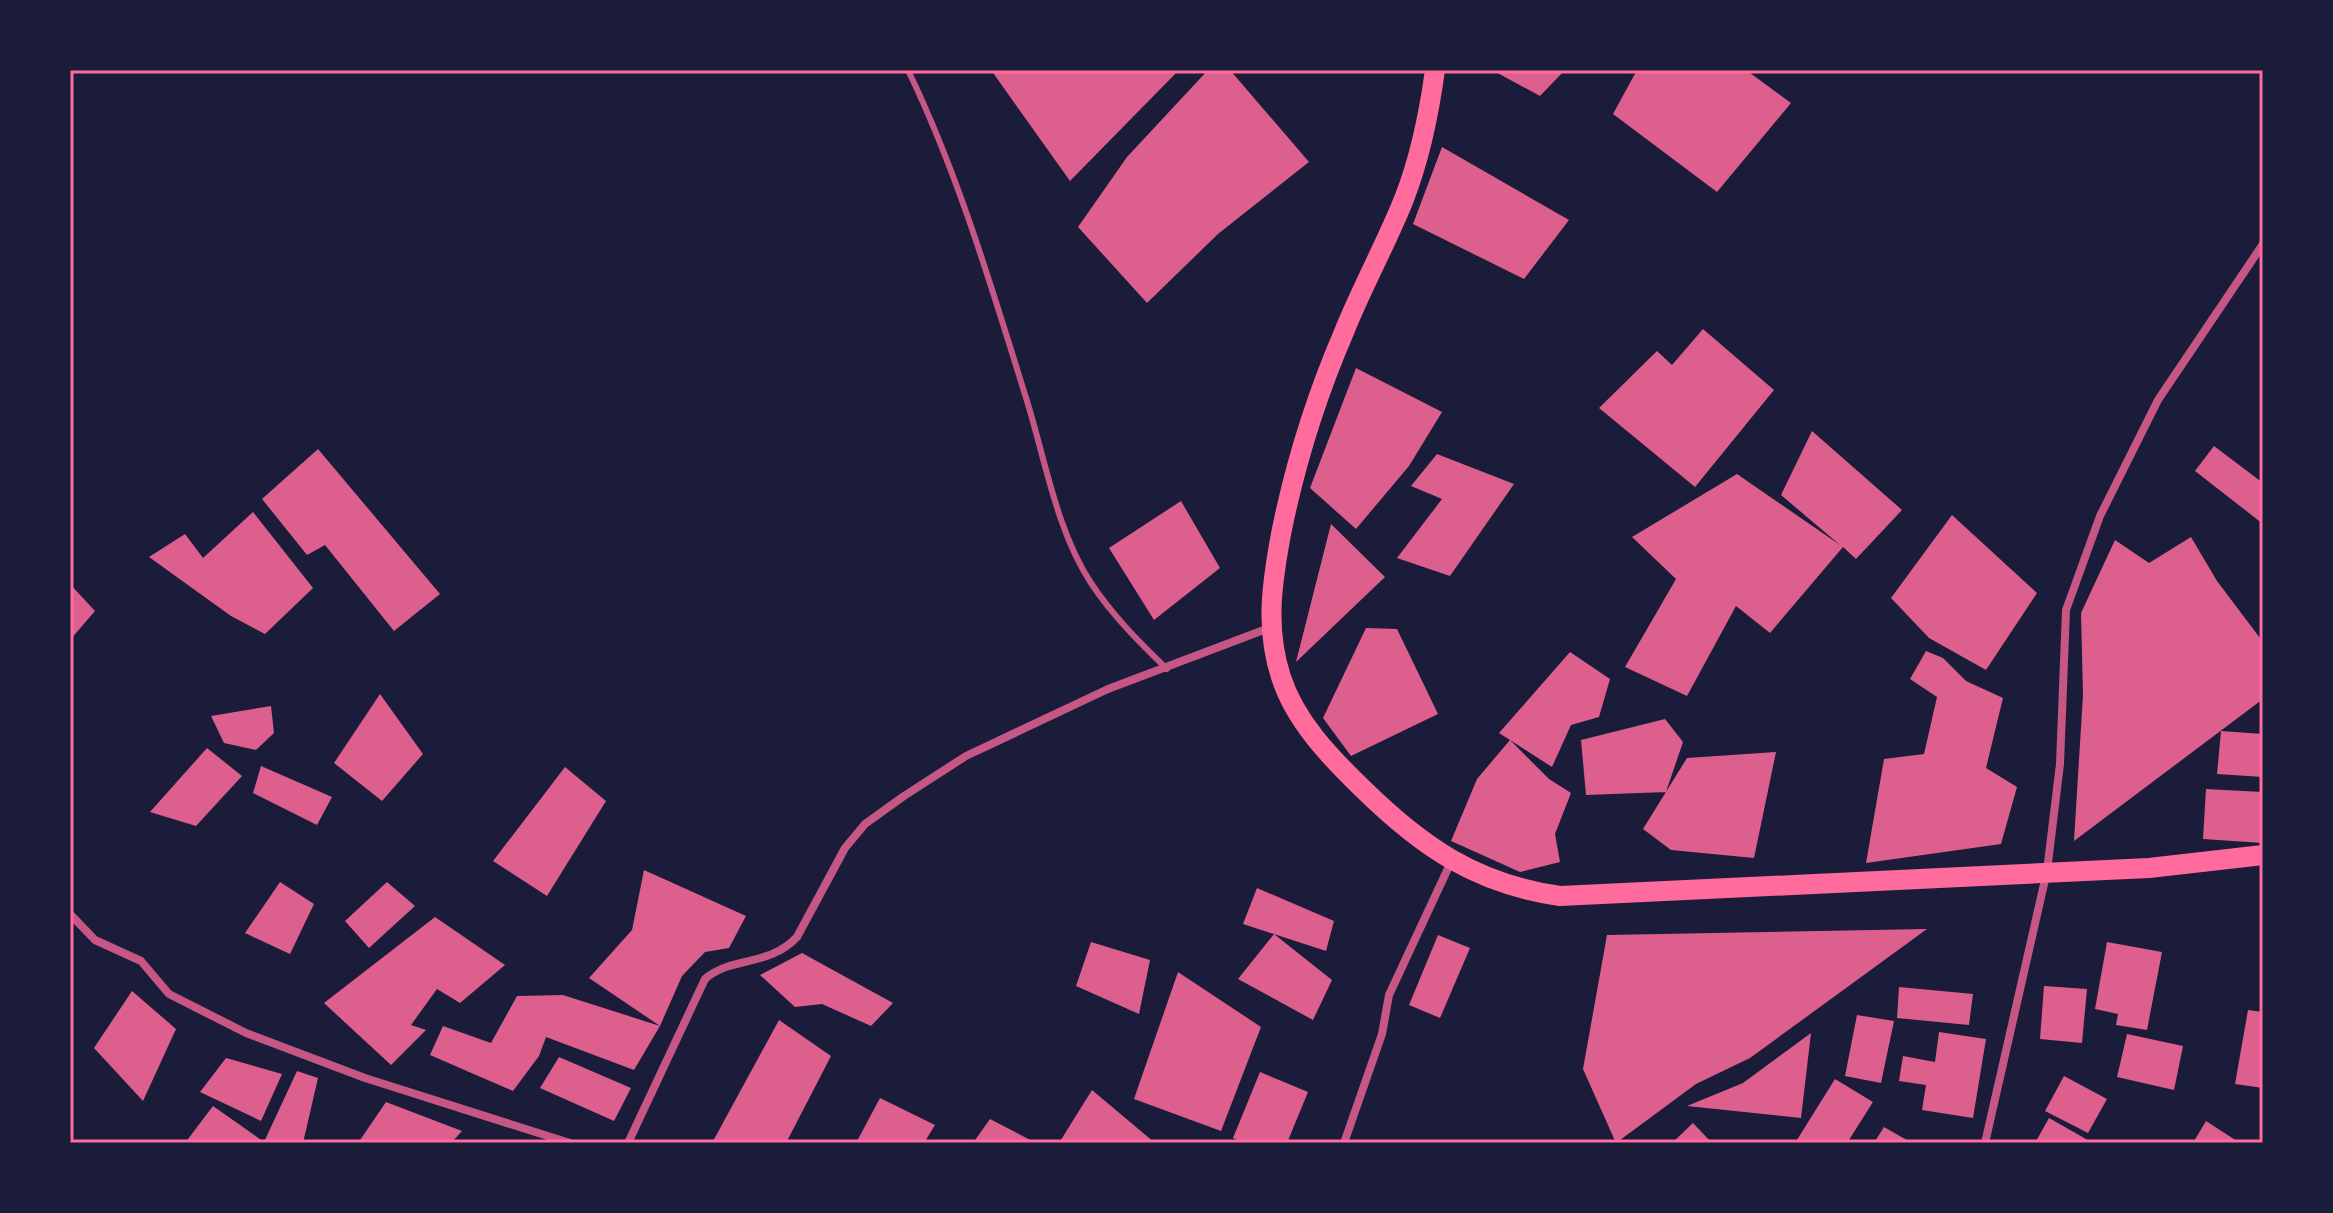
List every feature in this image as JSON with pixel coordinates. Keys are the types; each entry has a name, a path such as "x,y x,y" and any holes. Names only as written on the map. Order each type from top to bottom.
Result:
{"main road":[{"path":"1435,70 1428,121 1405,197 1343,333 1294,468 1272,584 1270,628 1281,679 1324,751 1379,805 1451,862 1488,880 1560,896 2149,868 2263,855"}],"street":[{"path":"1985,1143 2047,871 2060,764 2066,610 2100,516 2158,400 2263,244"},
{"path":"628,1143 700,985 715,971 764,960 787,947 797,937 845,848 865,824 966,756 1108,689 1270,628"},
{"path":"1344,1143 1382,1034 1389,995 1451,862"},
{"path":"70,914 95,940 141,961 169,994 246,1033 365,1078 570,1143"}],"lane":[{"path":"908,70 951,169 1059,511 1090,581 1141,644 1167,669"}],"building":[{"path":"991,70 1179,70 1070,181"},
{"path":"1208,70 1230,70 1309,162 1218,234 1147,303 1078,227 1127,157"},
{"path":"1492,70 1565,70 1540,96"},
{"path":"1637,70 1746,70 1791,103 1717,192 1613,114"},
{"path":"1442,147 1569,220 1524,279 1413,224"},
{"path":"1703,329 1774,390 1695,487 1599,408 1657,351 1672,365"},
{"path":"1356,368 1442,412 1409,466 1356,529 1310,488"},
{"path":"1812,431 1902,510 1856,559 1843,547 1770,633 1736,606 1687,696 1625,667 1676,579 1632,537 1737,474 1840,545 1781,495"},
{"path":"2214,446 2263,483 2263,524 2195,471"},
{"path":"318,449 440,594 394,631 325,545 307,555 262,499"},
{"path":"1437,454 1514,484 1450,576 1397,558 1442,499 1411,486"},
{"path":"1181,501 1220,568 1154,620 1109,548"},
{"path":"253,512 313,588 265,634 231,616 149,557 185,534 203,558"},
{"path":"1952,515 2037,593 1986,670 1929,638 1891,598"},
{"path":"1331,524 1385,577 1296,662"},
{"path":"2191,537 2217,581 2263,642 2263,699 2074,841 2083,695 2081,613 2115,540 2149,563"},
{"path":"70,584 95,611 70,640"},
{"path":"1366,628 1397,629 1438,714 1351,756 1323,718"},
{"path":"1926,651 1943,658 1966,681 2003,698 1986,768 2017,787 2001,844 1866,863 1884,759 1924,754 1937,697 1910,679"},
{"path":"1570,652 1610,679 1599,717 1571,725 1552,767 1499,733"},
{"path":"380,694 423,754 382,801 334,763"},
{"path":"271,706 274,733 256,750 224,743 211,716"},
{"path":"1665,719 1683,742 1666,792 1586,795 1581,740"},
{"path":"2221,731 2263,734 2263,777 2217,774"},
{"path":"1510,740 1549,779 1571,793 1555,834 1560,862 1520,872 1451,841 1477,779"},
{"path":"207,748 242,776 196,826 150,812"},
{"path":"1776,752 1754,858 1671,850 1643,829 1687,758"},
{"path":"261,766 332,797 317,825 253,793"},
{"path":"565,767 606,801 547,896 493,861"},
{"path":"2206,789 2263,792 2263,843 2203,839"},
{"path":"644,870 746,916 729,948 705,952 682,976 660,1026 589,978 632,930"},
{"path":"280,882 314,904 290,954 245,933"},
{"path":"387,882 415,906 369,948 345,921"},
{"path":"1257,888 1334,921 1326,951 1243,924"},
{"path":"435,917 505,965 460,1003 437,989 411,1025 426,1030 391,1065 324,1003"},
{"path":"1927,929 1750,1058 1696,1084 1616,1143 1583,1069 1607,935"},
{"path":"1274,934 1332,980 1313,1020 1238,979"},
{"path":"1438,935 1470,948 1440,1018 1409,1005"},
{"path":"1091,942 1150,960 1139,1014 1076,986"},
{"path":"2107,942 2162,952 2147,1030 2116,1025 2118,1014 2095,1009"},
{"path":"802,953 893,1003 871,1026 822,1004 795,1007 760,975"},
{"path":"1178,972 1261,1027 1221,1131 1134,1099"},
{"path":"2044,986 2087,989 2082,1043 2040,1039"},
{"path":"1899,987 1973,994 1969,1025 1897,1018"},
{"path":"132,991 176,1029 143,1101 94,1048"},
{"path":"563,995 660,1026 634,1070 546,1037 539,1056 513,1091 430,1055 443,1026 491,1043 517,996"},
{"path":"2248,1010 2263,1012 2263,1088 2235,1084"},
{"path":"1857,1015 1894,1021 1881,1083 1845,1076"},
{"path":"779,1020 831,1056 786,1143 712,1143"},
{"path":"1939,1032 1986,1039 1973,1118 1922,1110 1926,1085 1899,1081 1903,1056 1935,1062"},
{"path":"1811,1033 1801,1118 1687,1106 1743,1083"},
{"path":"2127,1034 2183,1046 2174,1090 2117,1077"},
{"path":"559,1057 631,1088 614,1121 540,1088"},
{"path":"226,1058 282,1074 261,1121 200,1092"},
{"path":"297,1071 318,1078 303,1143 264,1142"},
{"path":"1260,1072 1308,1092 1287,1143 1243,1143 1233,1138"},
{"path":"2064,1076 2107,1099 2088,1133 2045,1111"},
{"path":"1835,1079 1873,1102 1847,1143 1795,1143"},
{"path":"1092,1090 1155,1143 1059,1143"},
{"path":"880,1098 935,1125 924,1143 856,1143"},
{"path":"386,1102 462,1131 451,1143 358,1143"},
{"path":"213,1106 264,1142 266,1143 185,1143"},
{"path":"2049,1118 2093,1143 2035,1143"},
{"path":"990,1119 1036,1143 973,1143"},
{"path":"2206,1121 2240,1143 2193,1143"},
{"path":"1693,1123 1712,1143 1672,1143"},
{"path":"1884,1127 1912,1143 1874,1143"}]}
